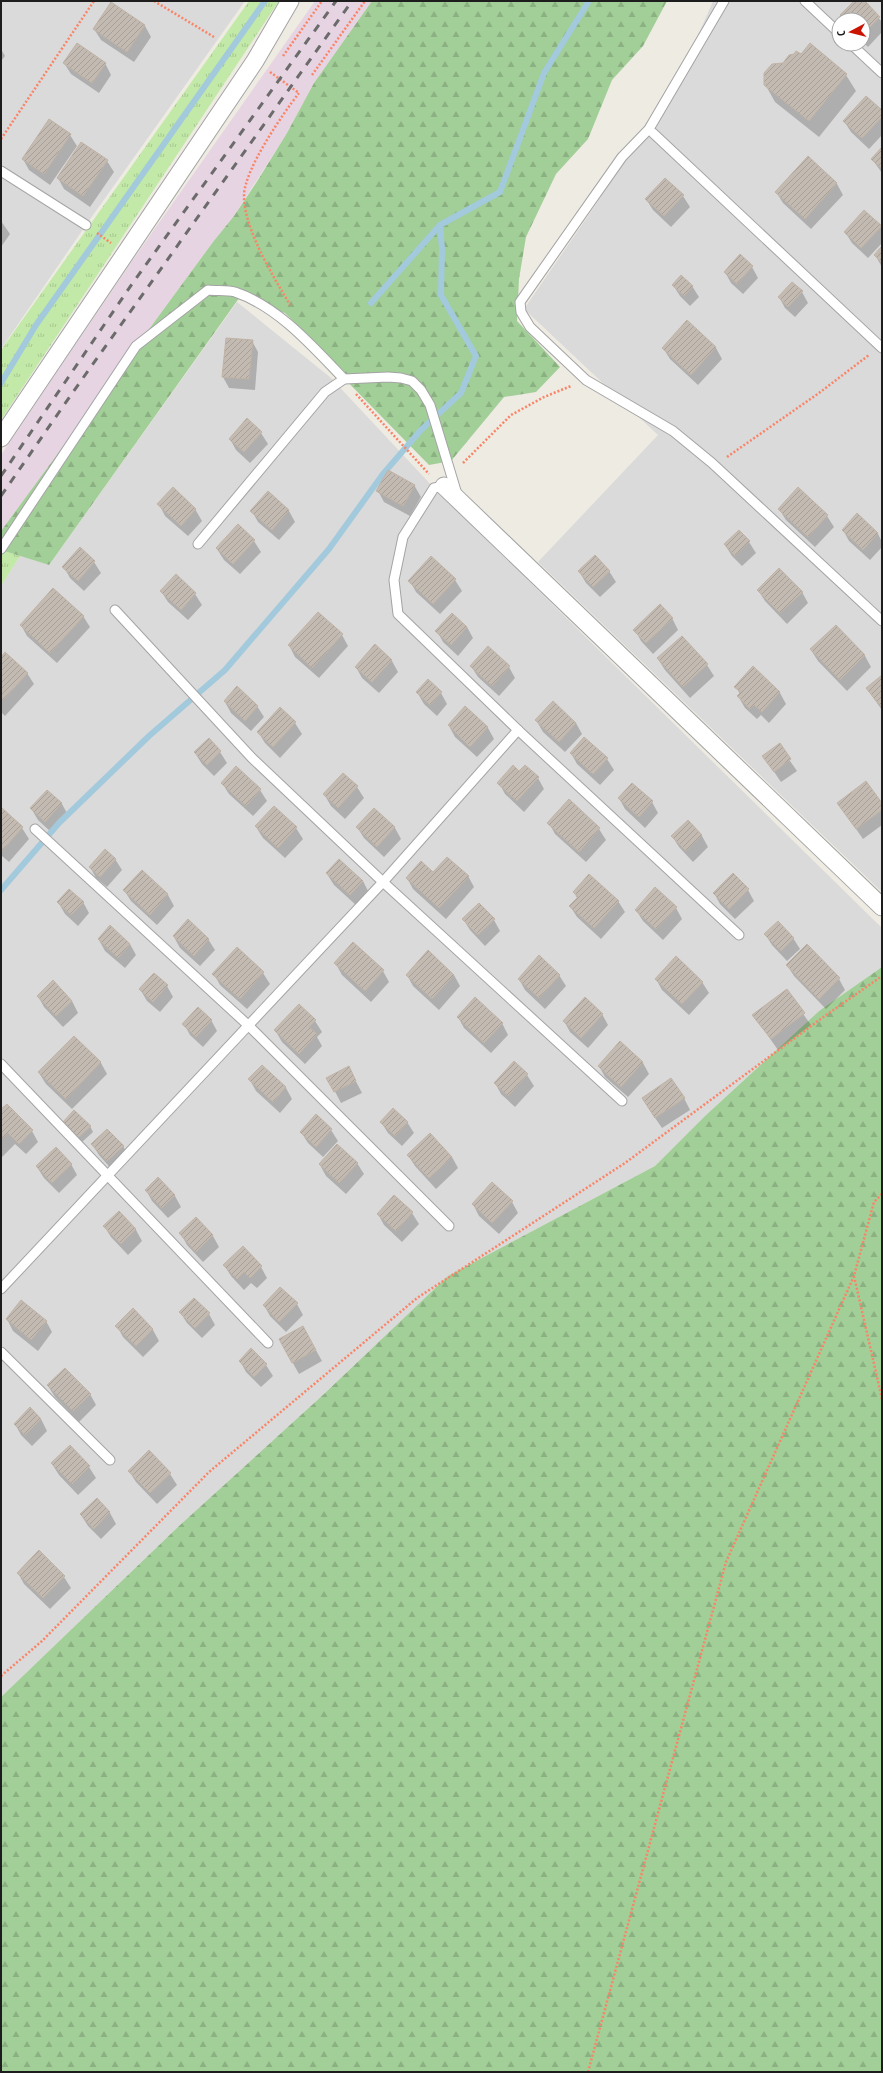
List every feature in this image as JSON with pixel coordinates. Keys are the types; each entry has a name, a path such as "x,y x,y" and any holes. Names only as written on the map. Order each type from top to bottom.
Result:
{"street":[{"path":"1,438 255,61 290,1"},
{"path":"443,480 458,498 882,907"}],"lane":[{"path":"724,1 649,129 622,156 520,302 521,312 530,327 586,380 673,431 712,463 882,621"},
{"path":"806,1 831,25"},
{"path":"860,52 882,73"},
{"path":"653,133 881,347"},
{"path":"1,171 86,224"},
{"path":"1,549 136,346 208,290 234,292 269,309 317,351 344,380"},
{"path":"198,544 325,392 344,380 401,378 412,381 421,390 430,405 436,423 443,480 434,488 404,537 394,580 398,614 518,730 739,935"},
{"path":"115,610 252,758 383,882 622,1101"},
{"path":"1,1289 107,1174 249,1026 383,882 518,730"},
{"path":"35,829 249,1026 449,1226"},
{"path":"1,1064 268,1342"},
{"path":"1,1352 110,1460"}],"path":[{"path":"1,139 94,1"},
{"path":"154,1 214,37"},
{"path":"283,56 322,1"},
{"path":"312,75 365,1"},
{"path":"255,61 299,93 290,105 248,174 244,196 248,224 291,306"},
{"path":"97,232 108,240"},
{"path":"712,463 732,456 881,347"},
{"path":"344,380 386,429 443,480 511,415 544,397 586,380"},
{"path":"1,1676 42,1640 209,1472 417,1298 625,1162 882,976"},
{"path":"588,2072 726,1562 854,1276 874,1202 882,1194"},
{"path":"854,1276 882,1399"}],"shaded area":[{"path":"1,1 245,1 86,225 1,349"},
{"path":"315,1 372,1 314,83 287,133 234,216 213,242 1,531 1,455 130,264"},
{"path":"713,1 882,1 882,892 538,562 658,435 524,309 597,203 693,47"},
{"path":"237,302 331,378 434,488 882,928 882,967 819,1011 705,1116 655,1166 448,1276 324,1394 179,1526 1,1697 1,586 20,556 49,565"}],"green space":[{"path":"249,1 279,1 1,420 1,350"},
{"path":"372,1 667,1 643,46 612,80 588,139 556,174 526,237 519,279 517,321 560,367 536,392 504,397 451,461 429,465 334,368 304,332 285,313 259,304 242,294 49,565 1,550 1,531 213,242 234,216 287,133 314,83"},
{"path":"1,550 20,556 1,586"},
{"path":"882,967 882,2072 1,2072 1,1697 179,1526 324,1394 448,1276 655,1166 705,1116 819,1011"}],"building":[{"path":"854,1 865,1 880,17 871,26 871,12 843,12"},
{"path":"111,2 145,25 127,52 93,29"},
{"path":"77,43 106,63 92,83 63,63"},
{"path":"810,43 847,74 809,121 764,85 764,73 772,64 783,63 789,55 794,54 796,51 801,54"},
{"path":"866,96 882,110 882,117 862,138 843,121"},
{"path":"49,119 71,134 44,174 22,159"},
{"path":"81,142 108,160 83,196 57,178"},
{"path":"882,147 882,169 871,159"},
{"path":"808,156 837,183 805,219 775,192"},
{"path":"665,178 684,195 664,216 645,199"},
{"path":"864,210 882,226 861,248 844,232"},
{"path":"882,246 882,263 874,255"},
{"path":"740,254 753,266 737,284 724,272"},
{"path":"681,275 693,286 684,296 672,285"},
{"path":"792,282 803,291 788,307 778,297"},
{"path":"687,320 716,347 691,375 662,348"},
{"path":"226,338 253,340 249,379 222,377"},
{"path":"247,418 262,432 244,452 229,439"},
{"path":"388,470 415,485 403,506 376,491"},
{"path":"173,487 196,509 181,526 157,504"},
{"path":"798,487 828,515 808,537 778,509"},
{"path":"268,491 289,510 272,530 250,511"},
{"path":"857,513 878,533 863,550 842,530"},
{"path":"238,524 255,540 233,564 216,548"},
{"path":"739,530 750,541 735,556 724,544"},
{"path":"80,547 95,561 78,581 62,567"},
{"path":"595,555 610,571 593,587 578,571"},
{"path":"431,556 456,579 433,604 408,581"},
{"path":"779,568 803,592 780,613 757,590"},
{"path":"176,574 196,593 181,610 160,591"},
{"path":"53,588 84,616 50,653 20,625"},
{"path":"660,604 673,618 646,643 633,630"},
{"path":"318,612 343,634 312,668 288,645"},
{"path":"452,613 467,627 451,645 435,631"},
{"path":"836,625 865,655 840,680 810,649"},
{"path":"682,636 708,664 683,687 657,658"},
{"path":"375,644 392,660 372,682 355,667"},
{"path":"488,646 510,666 492,686 470,666"},
{"path":"5,652 28,673 1,702 1,657"},
{"path":"753,666 780,692 762,712 754,705 750,709 737,696 741,692 734,687"},
{"path":"882,675 882,708 866,688"},
{"path":"428,679 442,692 430,705 416,692"},
{"path":"237,686 258,706 245,721 224,701"},
{"path":"553,701 576,723 559,742 535,720"},
{"path":"465,706 488,727 470,747 448,725"},
{"path":"280,707 296,722 273,747 257,732"},
{"path":"584,737 608,758 593,774 570,753"},
{"path":"209,738 221,751 207,765 194,752"},
{"path":"780,743 791,759 774,772 762,756"},
{"path":"513,765 519,771 525,765 539,777 517,801 497,783"},
{"path":"236,766 261,789 246,806 221,783"},
{"path":"343,773 358,786 338,808 323,794"},
{"path":"866,781 882,803 882,810 856,829 837,803"},
{"path":"632,783 653,801 639,817 618,798"},
{"path":"47,790 62,803 45,822 30,808"},
{"path":"569,799 600,828 579,852 547,823"},
{"path":"274,806 297,827 278,848 255,826"},
{"path":"1,807 23,827 2,851 1,850"},
{"path":"374,808 395,827 377,847 356,827"},
{"path":"688,820 702,835 686,851 671,836"},
{"path":"105,849 116,859 100,877 89,867"},
{"path":"447,857 469,876 439,908 406,878 421,861 433,872"},
{"path":"339,859 363,881 350,895 326,873"},
{"path":"142,870 168,894 150,915 123,890"},
{"path":"733,873 749,889 729,909 713,893"},
{"path":"589,874 619,901 594,928 569,906 578,897 573,892"},
{"path":"655,887 677,907 656,929 635,910"},
{"path":"69,889 84,902 71,915 57,902"},
{"path":"479,903 495,919 478,935 462,919"},
{"path":"188,919 209,939 194,956 173,936"},
{"path":"778,921 794,938 781,951 764,934"},
{"path":"110,925 130,944 118,958 98,939"},
{"path":"353,942 384,970 365,991 334,963"},
{"path":"807,944 840,978 819,999 786,965"},
{"path":"237,947 264,972 240,999 212,974"},
{"path":"428,950 454,975 432,999 406,975"},
{"path":"539,955 560,975 539,998 518,979"},
{"path":"676,956 703,982 682,1004 655,979"},
{"path":"154,973 168,985 153,1002 139,989"},
{"path":"53,980 72,1001 56,1016 37,996"},
{"path":"787,989 805,1013 771,1039 752,1015"},
{"path":"475,997 503,1023 484,1043 457,1017"},
{"path":"585,997 603,1014 581,1038 563,1021"},
{"path":"299,1004 316,1020 309,1027 317,1034 299,1054 274,1030"},
{"path":"198,1007 212,1020 196,1037 182,1024"},
{"path":"74,1036 101,1062 66,1099 38,1072"},
{"path":"620,1041 643,1062 621,1087 598,1066"},
{"path":"514,1061 528,1074 508,1096 494,1083"},
{"path":"262,1065 286,1087 273,1102 248,1079"},
{"path":"349,1066 356,1081 334,1092 326,1078"},
{"path":"671,1078 685,1098 655,1118 642,1098"},
{"path":"7,1104 33,1130 19,1144 8,1133 1,1140 1,1109"},
{"path":"393,1108 408,1122 395,1136 380,1122"},
{"path":"74,1110 91,1126 78,1138 62,1123"},
{"path":"316,1114 332,1129 316,1147 300,1132"},
{"path":"107,1129 124,1146 107,1161 91,1144"},
{"path":"430,1133 452,1157 429,1178 407,1155"},
{"path":"337,1144 358,1163 339,1183 319,1164"},
{"path":"56,1147 72,1164 52,1183 36,1166"},
{"path":"158,1177 175,1195 162,1208 145,1190"},
{"path":"492,1182 513,1201 492,1223 472,1204"},
{"path":"394,1195 413,1212 396,1231 377,1214"},
{"path":"119,1211 136,1229 121,1244 103,1226"},
{"path":"196,1217 213,1235 196,1252 179,1233"},
{"path":"243,1246 262,1266 250,1278 244,1272 237,1279 223,1265"},
{"path":"280,1287 298,1303 279,1322 263,1305"},
{"path":"194,1298 210,1313 195,1328 179,1312"},
{"path":"21,1300 47,1321 31,1340 6,1319"},
{"path":"133,1308 153,1329 136,1346 115,1326"},
{"path":"303,1326 316,1350 292,1363 279,1339"},
{"path":"251,1348 267,1364 254,1377 239,1361"},
{"path":"65,1368 91,1394 73,1411 47,1385"},
{"path":"30,1407 41,1419 25,1435 14,1424"},
{"path":"70,1445 90,1466 72,1484 51,1463"},
{"path":"149,1450 171,1473 150,1493 128,1471"},
{"path":"97,1498 110,1512 94,1529 80,1514"},
{"path":"39,1550 65,1576 43,1598 17,1573"}],"waterway":[{"path":"1,383 36,325 265,1"},
{"path":"371,303 440,225 500,192 544,73 589,1"},
{"path":"1,890 59,823 149,736 225,670 329,549 383,474 421,430 461,393 476,356 441,295 442,249 440,225"}],"railway":[{"path":"1,476 132,284 336,1"},
{"path":"1,496 73,392 352,1"}]}
